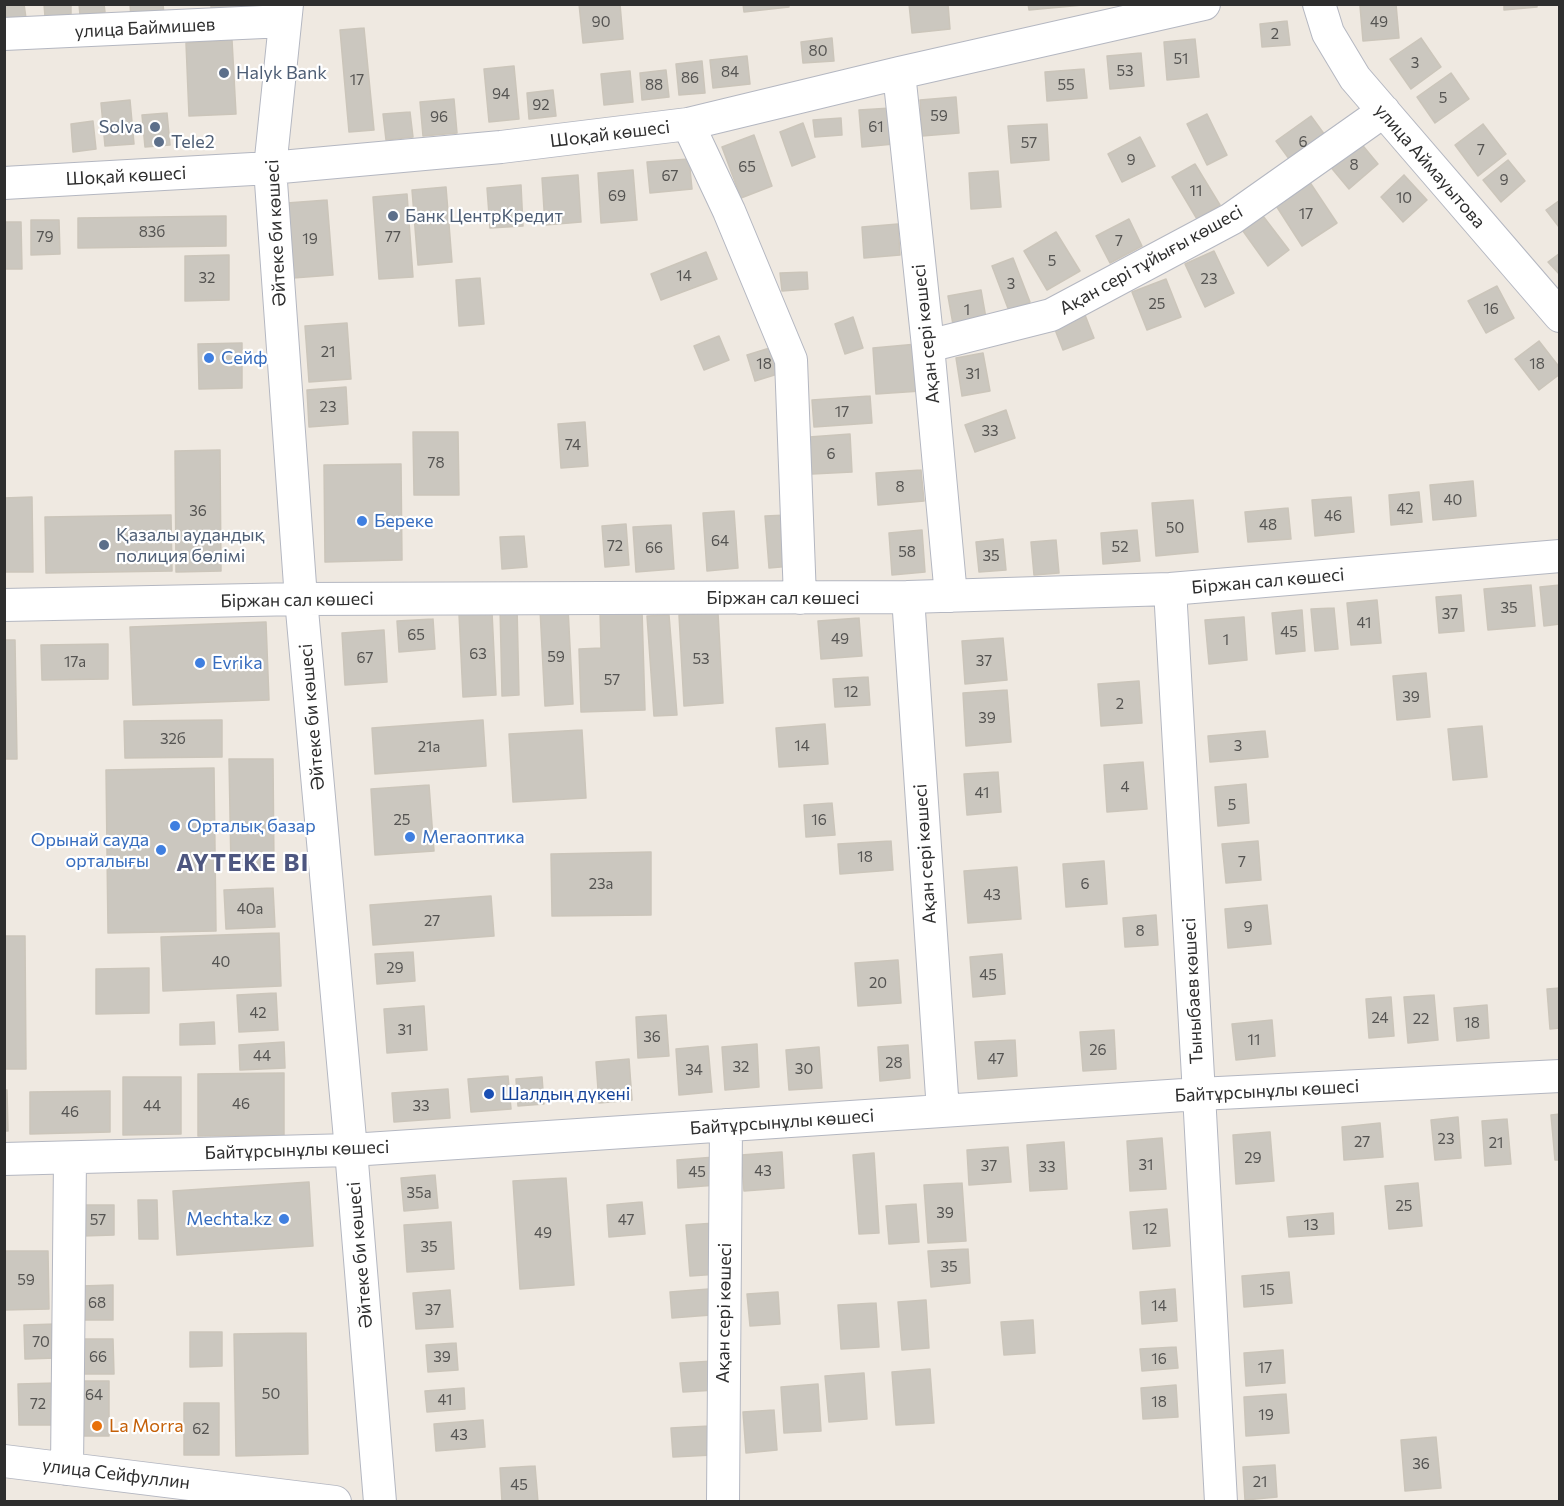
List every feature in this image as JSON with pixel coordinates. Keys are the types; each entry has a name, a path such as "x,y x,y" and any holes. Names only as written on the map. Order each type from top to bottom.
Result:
{"street":[{"name":"Шоқай көшесі","path":"4,183 270,168 501,147 688,124 899,73 1204,4"},
{"name":"улица Аймауытова","path":"1319,4 1329,33 1355,78 1560,316"},
{"name":"улица Баймишев","path":"4,34 286,13"},
{"name":"Әйтеке би көшесі","path":"286,13 270,168 301,599 380,1502"},
{"name":"Ақан сері көшесі","path":"899,73 928,346 951,596"},
{"name":"Ақан сері тұйығы көшесі","path":"928,346 1051,315 1231,219 1384,111"},
{"path":"688,124 729,211 791,360 800,598"},
{"name":"Біржан сал көшесі","path":"4,605 301,599 951,596 1170,589 1560,556"},
{"name":"Тыныбаев көшесі","path":"1170,589 1221,1502"},
{"name":"Ақан сері көшесі","path":"908,597 943,1111"},
{"name":"Байтұрсынұлы көшесі","path":"4,1159 351,1150 1199,1094 1560,1076"},
{"name":"Ақан сері көшесі","path":"723,1502 726,1125"},
{"path":"67,1468 70,1158"},
{"name":"улица Сейфуллин","path":"4,1461 67,1468 200,1493 335,1502"}],"building":[{"path":"4,4 24,4 26,18 4,20"},
{"path":"44,4 71,4 71,14 45,17"},
{"path":"79,4 104,4 105,12 80,15"},
{"path":"130,4 163,4 164,15 131,18"},
{"path":"211,4 241,4 241,7 211,10"},
{"path":"579,4 620,4 623,39 583,43"},
{"path":"743,4 789,4 789,7 744,12"},
{"path":"909,4 948,4 950,29 912,33"},
{"path":"1028,4 1083,4 1083,5 1029,10"},
{"path":"1396,4 1399,38 1363,41 1360,6"},
{"path":"1504,4 1537,4 1537,7 1504,10"},
{"path":"1287,21 1290,45 1262,47 1260,24"},
{"path":"364,28 374,130 349,132 340,30"},
{"path":"832,38 834,61 803,63 801,42"},
{"path":"1421,38 1441,67 1411,89 1390,59"},
{"path":"1195,39 1199,77 1167,80 1164,42"},
{"path":"232,40 236,114 189,116 186,43"},
{"path":"1141,53 1144,86 1110,89 1107,56"},
{"path":"747,56 750,84 713,88 710,60"},
{"path":"702,61 705,93 679,95 676,64"},
{"path":"514,66 519,119 489,122 484,69"},
{"path":"1084,69 1087,98 1047,101 1045,72"},
{"path":"666,70 669,97 642,100 640,73"},
{"path":"630,71 633,102 604,105 601,74"},
{"path":"1451,73 1469,99 1435,123 1417,97"},
{"path":"553,90 556,116 529,119 527,93"},
{"path":"956,97 959,133 922,136 920,100"},
{"path":"454,99 457,133 423,136 420,102"},
{"path":"130,100 134,144 105,146 101,103"},
{"path":"891,108 894,144 862,147 859,110"},
{"path":"410,112 413,137 386,140 383,114"},
{"path":"167,113 170,145 145,147 142,115"},
{"path":"1207,114 1227,155 1207,165 1187,124"},
{"path":"1311,116 1330,142 1295,167 1276,141"},
{"path":"841,118 842,135 815,137 813,120"},
{"path":"93,121 96,149 73,152 71,124"},
{"path":"803,123 815,157 792,166 780,132"},
{"path":"1047,124 1049,160 1011,163 1008,126"},
{"path":"1483,124 1506,154 1478,176 1455,145"},
{"path":"754,135 772,186 741,198 722,147"},
{"path":"1140,137 1155,166 1122,182 1108,154"},
{"path":"1359,141 1378,164 1349,189 1329,165"},
{"path":"689,159 692,189 650,193 647,162"},
{"path":"1508,160 1525,181 1501,202 1483,180"},
{"path":"1195,164 1220,205 1197,219 1172,177"},
{"path":"633,170 637,220 601,223 598,173"},
{"path":"998,171 1001,207 971,209 969,173"},
{"path":"578,175 581,222 545,225 542,178"},
{"path":"1404,175 1427,200 1403,222 1381,197"},
{"path":"1309,181 1337,223 1302,246 1275,204"},
{"path":"521,185 523,226 490,228 487,188"},
{"path":"446,187 452,262 418,265 412,190"},
{"path":"407,194 413,277 379,279 373,197"},
{"path":"327,200 333,275 293,278 287,203"},
{"path":"1560,200 1560,227 1559,227 1546,210"},
{"path":"226,216 226,246 78,248 78,218"},
{"path":"1263,216 1289,250 1268,266 1243,231"},
{"path":"1129,219 1142,246 1110,263 1096,236"},
{"path":"31,220 59,220 60,254 31,255"},
{"path":"4,222 21,222 22,269 4,269"},
{"path":"898,224 900,255 864,258 862,227"},
{"path":"1056,232 1080,271 1047,290 1024,251"},
{"path":"1214,251 1234,293 1205,307 1185,264"},
{"path":"706,252 717,279 661,300 651,274"},
{"path":"1560,253 1560,275 1548,262"},
{"path":"229,255 229,300 185,301 185,256"},
{"path":"1013,258 1030,302 1009,311 992,266"},
{"path":"807,272 808,289 782,291 780,273"},
{"path":"480,278 484,324 459,326 456,280"},
{"path":"1166,279 1181,317 1147,330 1132,292"},
{"path":"1497,286 1514,318 1486,333 1468,301"},
{"path":"981,290 987,324 954,330 948,296"},
{"path":"1085,315 1094,338 1063,350 1054,327"},
{"path":"853,317 863,348 845,354 835,324"},
{"path":"347,323 351,379 309,382 305,326"},
{"path":"719,336 729,360 704,370 694,346"},
{"path":"1539,341 1560,368 1560,374 1539,390 1515,359"},
{"path":"242,343 242,388 199,389 198,344"},
{"path":"917,344 921,391 876,394 873,348"},
{"path":"773,347 781,373 755,381 747,355"},
{"path":"983,353 990,391 962,396 956,358"},
{"path":"346,387 348,424 309,427 307,390"},
{"path":"870,396 872,423 814,427 812,400"},
{"path":"1006,410 1015,438 975,452 965,425"},
{"path":"585,422 588,466 561,468 558,424"},
{"path":"413,432 458,432 459,495 414,495"},
{"path":"850,434 852,472 812,474 809,437"},
{"path":"220,450 221,571 176,572 175,451"},
{"path":"401,464 402,560 325,562 324,465"},
{"path":"921,470 924,501 878,505 876,473"},
{"path":"1473,481 1476,516 1433,520 1430,485"},
{"path":"1419,492 1422,522 1391,525 1389,495"},
{"path":"32,497 33,572 4,572 4,498"},
{"path":"1351,497 1354,532 1315,536 1312,500"},
{"path":"1193,500 1198,552 1156,556 1152,503"},
{"path":"1288,508 1291,539 1248,542 1245,512"},
{"path":"734,511 738,568 707,571 703,513"},
{"path":"171,515 172,571 46,573 45,517"},
{"path":"788,515 792,566 769,568 765,516"},
{"path":"626,524 629,565 605,567 602,526"},
{"path":"671,525 674,569 636,572 633,527"},
{"path":"922,530 925,572 892,575 889,533"},
{"path":"1137,530 1140,561 1103,564 1101,533"},
{"path":"524,536 527,567 502,569 500,537"},
{"path":"1003,539 1006,570 979,572 976,542"},
{"path":"1056,540 1059,573 1034,575 1031,542"},
{"path":"1531,585 1535,626 1488,630 1484,589"},
{"path":"1560,585 1560,624 1544,626 1540,587"},
{"path":"1461,595 1464,631 1439,633 1436,597"},
{"path":"1377,600 1381,643 1351,645 1347,603"},
{"path":"500,606 517,606 519,695 502,696"},
{"path":"568,608 573,704 545,706 540,609"},
{"path":"1334,608 1338,649 1315,651 1311,609"},
{"path":"642,610 645,710 581,712 579,649 601,648 600,611"},
{"path":"1302,610 1305,651 1276,654 1272,613"},
{"path":"492,612 496,695 463,697 459,614"},
{"path":"718,613 723,703 684,706 679,615"},
{"path":"669,615 677,715 654,716 647,616"},
{"path":"1244,617 1247,660 1209,664 1205,620"},
{"path":"859,618 862,656 821,659 818,621"},
{"path":"433,619 435,649 399,652 397,621"},
{"name":"Evrika","path":"266,622 269,700 133,705 130,627"},
{"path":"384,630 387,682 345,685 342,633"},
{"path":"1003,638 1007,680 965,684 962,641"},
{"path":"4,640 15,640 17,759 4,759"},
{"path":"108,644 108,679 42,680 41,645"},
{"path":"1426,673 1430,717 1397,720 1393,676"},
{"path":"868,677 870,705 835,707 833,679"},
{"path":"1139,681 1142,723 1101,726 1098,684"},
{"path":"1007,690 1011,742 966,746 963,693"},
{"path":"222,720 222,757 125,758 124,721"},
{"path":"483,720 486,766 375,774 372,728"},
{"path":"825,724 828,764 779,767 776,728"},
{"path":"1482,726 1487,777 1453,780 1448,729"},
{"path":"582,730 586,798 513,802 509,734"},
{"path":"1265,731 1268,757 1210,762 1208,736"},
{"path":"229,759 273,759 274,867 231,868"},
{"path":"1143,762 1147,809 1107,812 1104,765"},
{"name":"Орынай сауда орталығы","path":"214,768 216,931 108,933 106,770"},
{"path":"998,772 1001,812 967,815 964,774"},
{"path":"1246,784 1249,823 1218,826 1215,787"},
{"path":"429,785 434,851 375,855 371,789"},
{"path":"832,803 835,835 806,837 804,805"},
{"path":"891,841 893,870 840,874 838,844"},
{"path":"1258,841 1261,880 1226,883 1222,844"},
{"path":"651,852 651,915 552,916 551,854"},
{"path":"1104,861 1107,904 1066,907 1063,864"},
{"path":"1017,867 1021,919 968,923 964,871"},
{"path":"273,888 275,927 226,929 224,890"},
{"path":"491,896 494,936 373,945 370,905"},
{"path":"1267,905 1271,944 1228,948 1225,909"},
{"path":"1156,915 1158,945 1125,947 1123,918"},
{"path":"279,933 281,986 163,991 161,937"},
{"path":"4,936 25,936 26,1069 4,1069"},
{"path":"413,952 415,981 377,984 375,954"},
{"path":"1002,954 1005,994 973,997 970,957"},
{"path":"898,960 901,1003 858,1006 855,963"},
{"path":"149,968 149,1013 96,1014 96,969"},
{"path":"1560,988 1560,1028 1550,1029 1547,989"},
{"path":"276,993 278,1030 239,1032 237,995"},
{"path":"1434,995 1438,1040 1408,1043 1404,997"},
{"path":"1391,997 1394,1036 1369,1038 1366,999"},
{"path":"1487,1005 1489,1038 1457,1041 1454,1008"},
{"path":"424,1006 427,1050 387,1053 384,1009"},
{"path":"666,1015 669,1056 638,1058 636,1017"},
{"path":"1272,1020 1275,1056 1236,1060 1232,1024"},
{"path":"214,1022 215,1044 180,1045 180,1024"},
{"path":"1114,1030 1116,1069 1083,1071 1080,1032"},
{"path":"1015,1040 1017,1076 978,1079 975,1042"},
{"path":"284,1042 285,1068 240,1070 239,1045"},
{"path":"757,1044 759,1087 725,1090 722,1047"},
{"path":"908,1045 910,1078 880,1081 878,1047"},
{"path":"708,1046 712,1092 679,1095 676,1049"},
{"path":"819,1047 822,1088 789,1090 786,1050"},
{"path":"629,1059 632,1100 599,1103 596,1062"},
{"path":"284,1073 284,1135 198,1136 198,1074"},
{"path":"508,1076 511,1109 471,1112 468,1079"},
{"path":"123,1077 181,1077 181,1134 123,1135"},
{"path":"542,1077 544,1104 518,1106 516,1079"},
{"path":"448,1089 450,1118 394,1122 392,1093"},
{"path":"4,1090 7,1090 8,1131 4,1131"},
{"path":"110,1091 110,1132 30,1134 30,1092"},
{"path":"1560,1114 1560,1160 1555,1160 1551,1115"},
{"path":"1458,1117 1461,1158 1435,1160 1431,1120"},
{"path":"1507,1119 1511,1164 1485,1166 1482,1121"},
{"path":"1380,1123 1383,1157 1344,1160 1342,1127"},
{"path":"1270,1132 1274,1181 1236,1184 1233,1135"},
{"path":"1162,1138 1166,1189 1130,1191 1127,1141"},
{"path":"1064,1142 1067,1189 1030,1191 1027,1145"},
{"path":"1008,1147 1011,1182 969,1185 967,1150"},
{"path":"782,1152 784,1188 744,1191 741,1155"},
{"path":"874,1153 879,1233 859,1234 853,1155"},
{"path":"715,1157 717,1185 678,1188 677,1160"},
{"path":"435,1175 438,1208 404,1211 401,1178"},
{"path":"566,1178 574,1285 520,1289 513,1181"},
{"path":"309,1182 313,1246 177,1255 173,1191"},
{"path":"962,1183 966,1241 928,1243 924,1185"},
{"path":"1418,1183 1422,1226 1389,1229 1385,1186"},
{"path":"138,1200 157,1200 158,1239 139,1239"},
{"path":"642,1202 645,1234 609,1237 607,1205"},
{"path":"916,1204 919,1242 889,1244 886,1206"},
{"path":"81,1205 114,1205 114,1235 82,1236"},
{"path":"1167,1209 1170,1246 1133,1249 1130,1212"},
{"path":"1333,1213 1334,1234 1289,1237 1287,1217"},
{"path":"451,1222 454,1269 407,1272 404,1225"},
{"path":"716,1223 719,1274 690,1276 686,1225"},
{"path":"968,1249 970,1283 931,1287 928,1251"},
{"path":"4,1251 48,1251 49,1309 4,1310"},
{"path":"1289,1272 1292,1303 1244,1307 1242,1276"},
{"path":"113,1285 113,1320 82,1320 81,1286"},
{"path":"709,1289 711,1315 672,1318 670,1292"},
{"path":"1175,1289 1177,1321 1142,1324 1140,1292"},
{"path":"450,1290 453,1327 416,1329 413,1293"},
{"path":"778,1292 780,1324 750,1326 747,1294"},
{"path":"926,1300 929,1348 902,1350 898,1302"},
{"path":"876,1303 879,1347 841,1349 838,1305"},
{"path":"1033,1320 1035,1353 1004,1355 1001,1322"},
{"path":"56,1324 56,1358 25,1359 24,1325"},
{"path":"190,1332 222,1332 222,1366 190,1367"},
{"path":"306,1333 308,1454 236,1456 234,1334"},
{"path":"82,1339 113,1339 114,1374 82,1374"},
{"path":"456,1343 458,1370 428,1372 426,1345"},
{"path":"1176,1347 1178,1368 1142,1371 1140,1349"},
{"path":"1283,1350 1285,1383 1246,1386 1244,1353"},
{"path":"714,1361 716,1390 683,1392 680,1363"},
{"path":"930,1369 934,1423 896,1425 892,1372"},
{"path":"864,1373 867,1419 829,1422 825,1376"},
{"path":"79,1381 109,1381 109,1436 80,1436"},
{"path":"57,1383 58,1425 19,1425 18,1384"},
{"path":"818,1384 821,1431 784,1433 781,1387"},
{"path":"1176,1385 1178,1417 1143,1419 1141,1388"},
{"path":"464,1388 465,1409 427,1412 425,1391"},
{"path":"1286,1394 1289,1433 1246,1436 1244,1397"},
{"path":"184,1403 219,1403 219,1455 184,1455"},
{"path":"774,1410 777,1450 746,1453 743,1412"},
{"path":"483,1420 485,1447 436,1451 434,1424"},
{"path":"710,1426 712,1455 673,1457 671,1428"},
{"path":"1436,1437 1441,1488 1405,1491 1401,1440"},
{"path":"1275,1465 1277,1497 1245,1500 1243,1467"},
{"path":"535,1466 538,1502 502,1502 500,1468"}],"place":[{"name":"Halyk Bank","path":"224,73"},
{"name":"Solva","path":"155,127"},
{"name":"Tele2","path":"159,142"},
{"name":"Банк ЦентрКредит","path":"393,216"},
{"name":"Сейф","path":"209,358"},
{"name":"Береке","path":"362,521"},
{"name":"Қазалы аудандық полиция бөлімі","path":"104,545"},
{"name":"Evrika","path":"200,663"},
{"name":"Орталық базар","path":"175,826"},
{"name":"Мегаоптика","path":"410,837"},
{"name":"Орынай сауда орталығы","path":"161,850"},
{"name":"Шалдың дүкені","path":"489,1094"},
{"name":"Mechta.kz","path":"284,1219"},
{"name":"La Morra","path":"97,1426"}],"district":[{"name":"AYTEKE BI","path":"243,863"}]}
